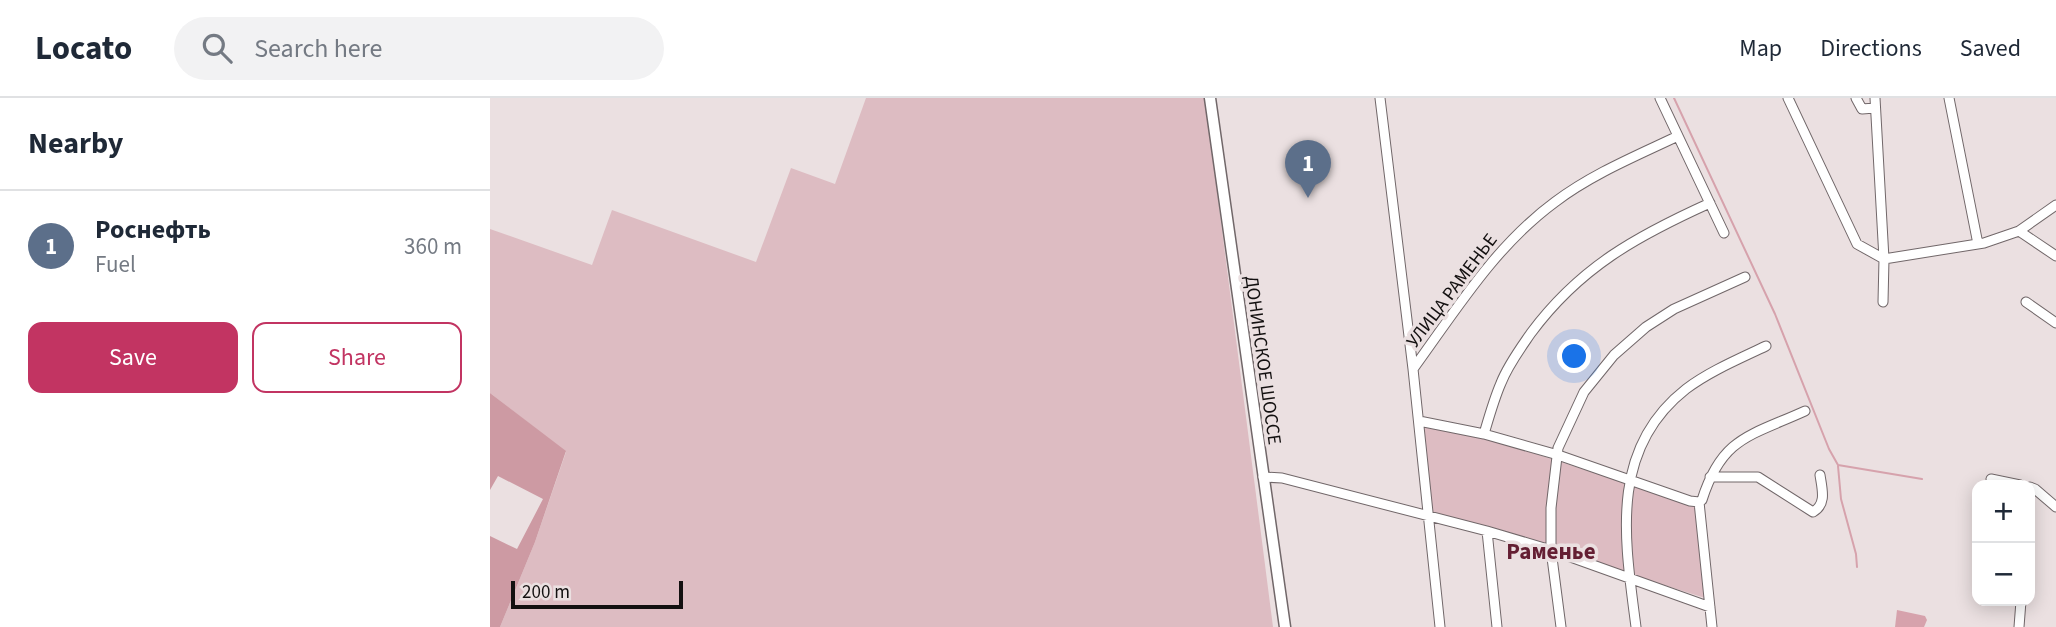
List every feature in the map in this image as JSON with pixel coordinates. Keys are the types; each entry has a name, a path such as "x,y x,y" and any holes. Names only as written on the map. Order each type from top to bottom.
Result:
{"main road":[{"name":"ДОНИНСКОЕ ШОССЕ","path":"1210,98 1285,627"}],"street":[{"path":"1380,98 1413,369"},
{"path":"1660,98 1724,233"},
{"path":"1787,98 1857,244 1884,259 1978,244 2020,231 2056,205"},
{"path":"1856,98 1862,109 1875,103 1884,259 1883,302"},
{"path":"1949,98 1978,244"},
{"name":"УЛИЦА РАМЕНЬЕ","path":"1440,627 1413,369 1492,262 1532,220 1556,201 1603,172 1678,136"},
{"path":"1484,434 1501,383 1518,351 1566,291 1635,239 1710,204"},
{"path":"2020,231 2056,256"},
{"path":"1560,627 1551,550 1551,508 1558,447 1584,392 1614,355 1646,327 1674,309 1745,277"},
{"path":"2026,302 2056,323"},
{"path":"1636,627 1626,516 1629,481 1645,437 1672,401 1705,376 1766,346"},
{"path":"1712,627 1699,502 1724,454 1736,443 1805,411"},
{"path":"1419,421 1484,434 1558,455 1629,481 1699,502"},
{"path":"1710,477 1758,477 1813,512 1822,502 1820,475"},
{"path":"1263,477 1282,478 1487,531 1551,550 1710,607"},
{"path":"1991,479 1996,480"},
{"path":"2035,489 2056,507"},
{"path":"1487,531 1497,627"},
{"path":"2019,627 2021,606"}],"shaded area":[{"path":"866,98 1205,98 1273,627 500,627 535,542 566,452 490,393 490,229 592,265 612,210 756,262 791,168 835,184"},
{"path":"490,393 566,451 535,542 500,627 490,627 490,536 517,549 543,499 498,476 490,490"},
{"path":"1428,425 1481,436 1698,507 1705,598 1430,511 1424,429"},
{"path":"1897,610 1925,616 1927,620 1924,627 1895,627"}],"waterway":[{"path":"1674,98 1775,314 1829,449 1838,465 1922,479"},
{"path":"1838,466 1841,499 1857,567"}],"place":[{"name":"Роснефть","path":"1308,198"}],"district":[{"name":"Раменье","path":"1551,551"}]}
